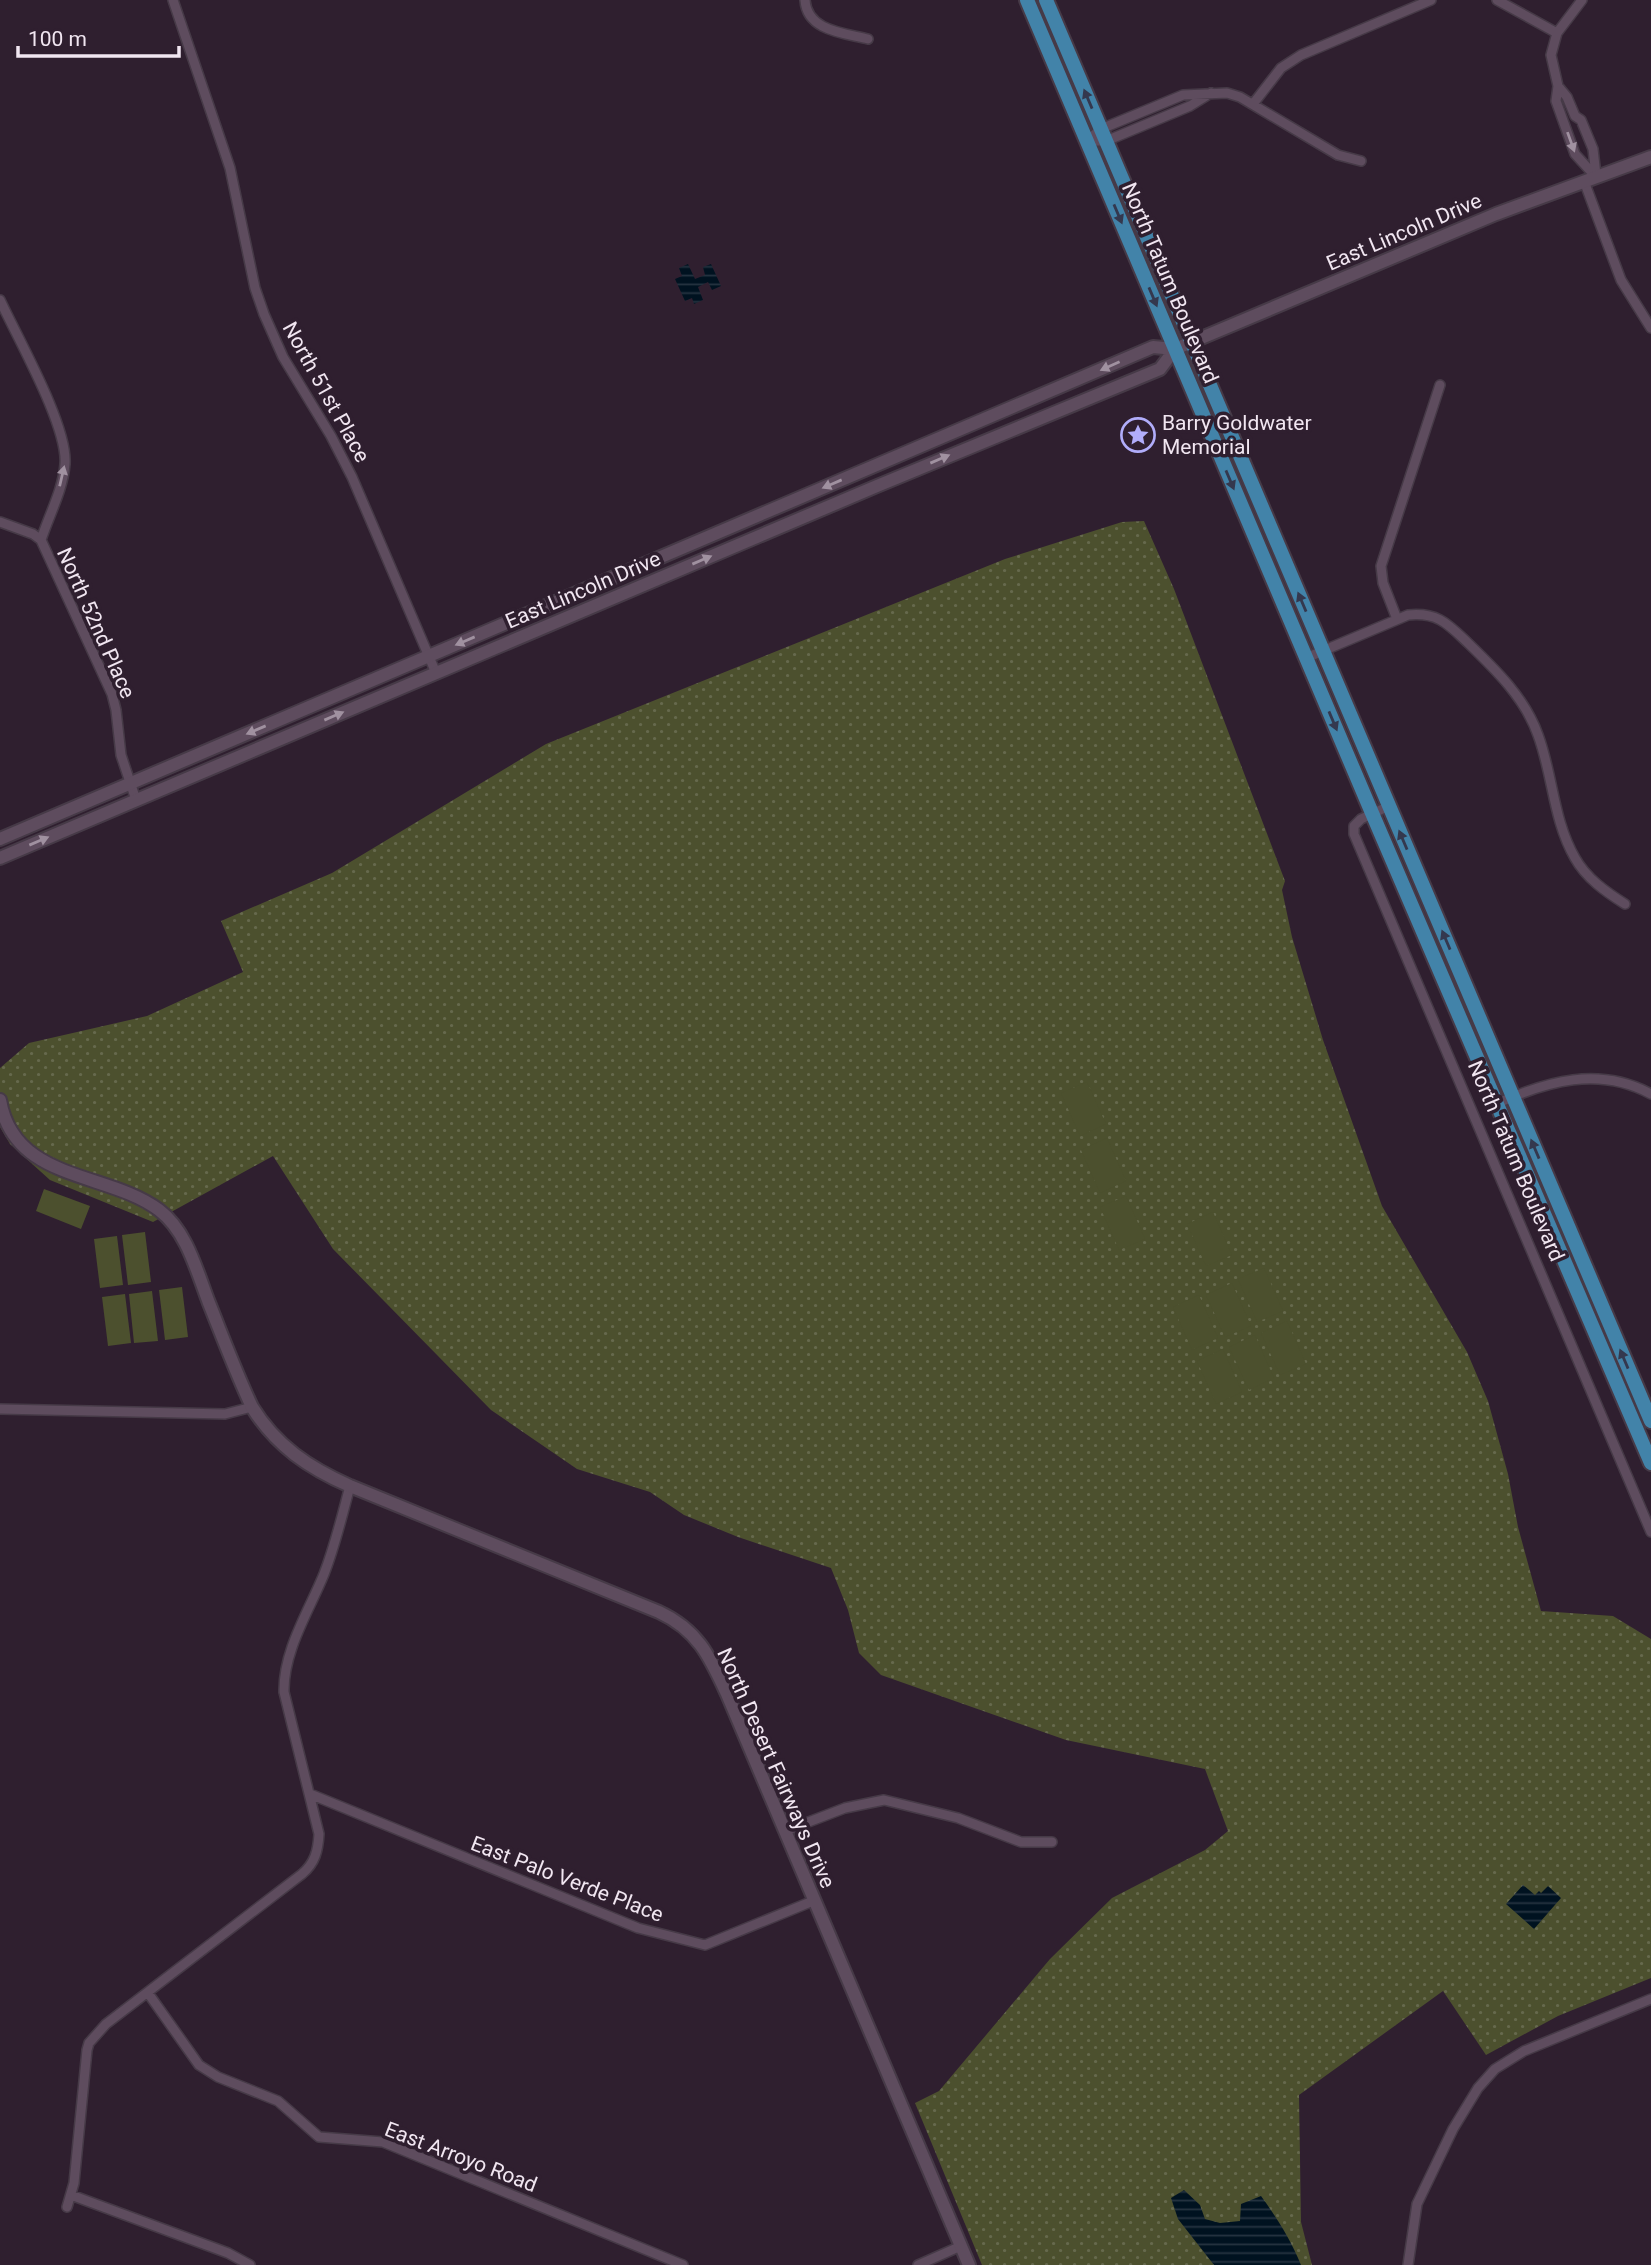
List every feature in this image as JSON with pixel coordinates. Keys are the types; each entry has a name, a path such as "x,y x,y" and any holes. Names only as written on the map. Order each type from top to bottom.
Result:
{"main road":[{"name":"North Tatum Boulevard","path":"1027,0 1651,1463"},
{"name":"North Tatum Boulevard","path":"1046,0 1651,1421"},
{"name":"East Lincoln Drive","path":"0,839 1153,347 1175,349 1477,222 1651,157"},
{"name":"East Lincoln Drive","path":"0,858 976,444 1160,369 1175,349"},
{"name":"North Desert Fairways Drive","path":"0,1100 13,1133 42,1160 68,1173 134,1196 157,1208 172,1222 187,1248 252,1407 265,1426 299,1459 350,1486 659,1612 686,1628 709,1657 969,2265"}],"street":[{"name":"North 51st Place","path":"173,0 230,168 255,288 264,314 283,357 353,478 436,673"},
{"path":"805,0 810,19 819,26 868,39"},
{"path":"1253,104 1281,68 1301,55 1431,0"},
{"path":"1497,0 1557,33"},
{"path":"1582,0 1557,33 1551,55 1558,86 1556,101 1576,154 1590,179 1620,280 1651,328"},
{"path":"1558,86 1581,120 1593,149 1590,179"},
{"path":"1087,141 1190,106 1212,93 1227,93 1253,104 1338,155 1360,161"},
{"path":"1563,121 1576,116"},
{"path":"0,300 58,426 65,460 64,472 41,540 33,534 0,522"},
{"path":"1397,620 1383,583 1381,566 1440,385"},
{"name":"North 52nd Place","path":"41,540 112,694 121,755 136,800"},
{"path":"1306,658 1397,620 1422,614 1446,622 1488,662 1517,695 1539,736 1563,835 1585,873 1607,893 1625,904"},
{"path":"1372,813 1389,806"},
{"name":"North Tatum Boulevard","path":"1372,813 1361,818 1354,826 1354,834 1651,1532"},
{"path":"1496,1104 1539,1086 1587,1078 1618,1080 1651,1094"},
{"path":"0,1409 225,1414 252,1407"},
{"path":"67,2207 76,2172 89,2043 106,2024 309,1868 317,1853 318,1842 310,1794 284,1692 284,1676 332,1552 350,1486"},
{"name":"East Palo Verde Place","path":"310,1794 638,1928 705,1945 814,1901"},
{"path":"785,1831 845,1808 884,1800 958,1818 1021,1842 1052,1842"},
{"name":"East Arroyo Road","path":"148,1993 199,2065 242,2088 278,2101 319,2137 383,2142 684,2265"},
{"path":"1408,2265 1417,2204 1453,2129 1478,2088 1495,2069 1524,2051 1651,1999"},
{"path":"71,2195 228,2253 250,2265"},
{"path":"918,2265 961,2246"}],"green space":[{"path":"1144,521 1174,589 1285,881 1282,890 1292,937 1323,1040 1382,1206 1467,1352 1488,1401 1541,1611 1613,1616 1651,1639 1651,1978 1558,2016 1486,2055 1443,1991 1299,2095 1301,2222 1312,2265 982,2265 915,2103 939,2091 1050,1959 1112,1898 1205,1850 1228,1831 1205,1769 1066,1740 881,1675 859,1653 848,1610 831,1568 738,1537 684,1515 650,1492 577,1469 491,1410 333,1249 273,1156 153,1222 50,1180 10,1144 0,1127 0,1068 29,1043 147,1016 243,972 221,921 332,873 546,744 1005,559 1122,522"},
{"path":"1087,1082 1106,1124 1080,1136 1061,1093"},
{"path":"1107,1138 1126,1181 1100,1193 1081,1150"},
{"path":"44,1189 90,1206 81,1229 36,1211"},
{"path":"1126,1196 1145,1239 1119,1250 1100,1207"},
{"path":"1213,1212 1232,1255 1206,1266 1187,1224"},
{"path":"145,1232 151,1282 128,1285 122,1235"},
{"path":"117,1236 123,1285 100,1288 94,1239"},
{"path":"1264,1268 1283,1311 1257,1322 1238,1279"},
{"path":"1232,1283 1251,1326 1225,1337 1206,1295"},
{"path":"182,1287 188,1337 165,1340 159,1290"},
{"path":"152,1291 158,1341 134,1343 129,1294"},
{"path":"125,1294 131,1343 108,1346 102,1297"},
{"path":"1199,1295 1218,1338 1192,1350 1173,1307"},
{"path":"1287,1321 1306,1364 1280,1375 1261,1333"},
{"path":"1255,1335 1274,1378 1249,1390 1229,1347"},
{"path":"1223,1349 1242,1392 1216,1404 1197,1361"}],"water":[{"path":"688,264 695,279 705,275 703,267 711,264 721,286 712,290 708,282 698,287 703,300 694,304 692,298 685,301 675,279 682,276 679,268"},
{"path":"1523,1885 1535,1895 1548,1886 1561,1898 1534,1929 1506,1904"},
{"path":"1184,2190 1200,2205 1205,2219 1220,2223 1240,2221 1241,2204 1261,2196 1283,2229 1301,2265 1214,2265 1178,2219 1171,2198"}],"place":[{"name":"Barry Goldwater Memorial","path":"1138,435"}]}
